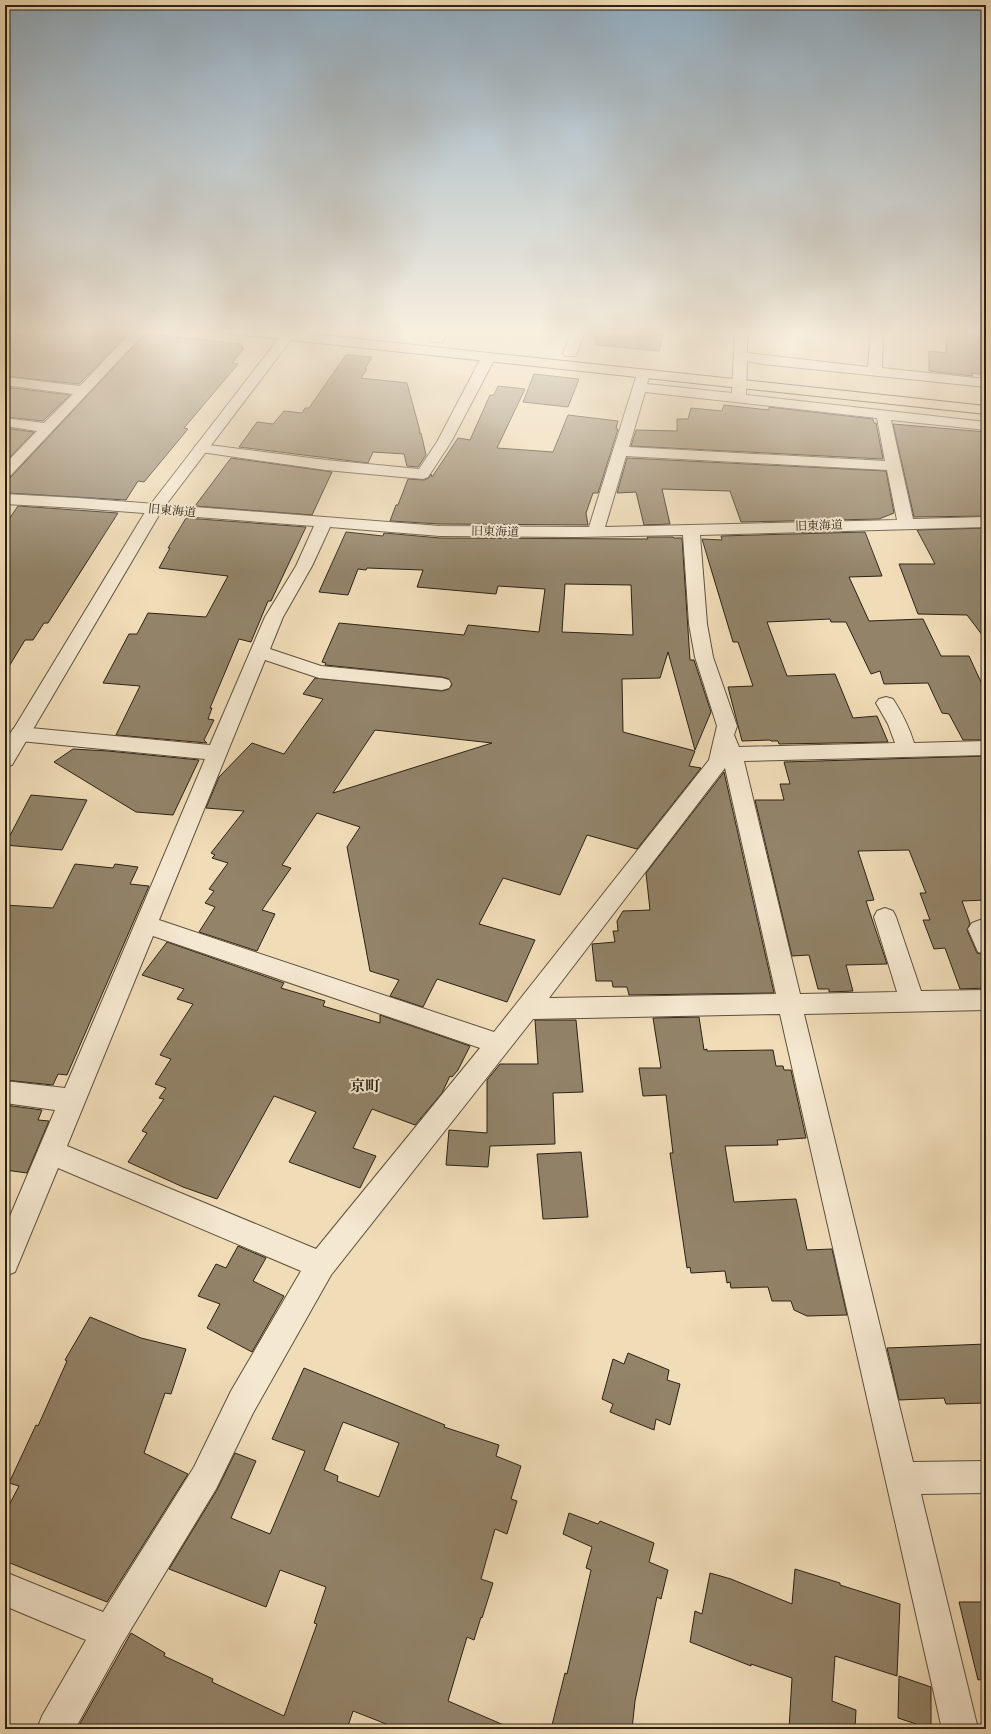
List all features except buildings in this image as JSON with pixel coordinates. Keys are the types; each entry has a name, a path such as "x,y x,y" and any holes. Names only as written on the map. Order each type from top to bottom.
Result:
{"street":[{"path":"5,473 65,410"},
{"path":"5,760 155,509 231,410"},
{"path":"201,448 326,465 423,474 444,442 461,410"},
{"path":"596,531 632,410"},
{"path":"862,410 882,414 986,426"},
{"path":"882,414 906,524"},
{"path":"5,422 47,428"},
{"path":"620,451 894,466"},
{"name":"旧東海道","path":"5,499 483,532 691,530 986,522"},
{"path":"5,1262 50,1152 147,925 274,617 304,566 324,522"},
{"path":"691,530 698,624 704,657 727,726 728,744 960,1729"},
{"path":"260,652 319,672 442,684"},
{"path":"886,703 898,724 907,750"},
{"path":"20,734 217,753"},
{"path":"728,744 907,750 986,748"},
{"path":"56,1729 110,1632 205,1478 242,1402 321,1266 527,1009 719,762 728,744"},
{"path":"885,917 912,1002"},
{"path":"147,925 499,1044"},
{"path":"527,1009 986,1000"},
{"path":"5,1092 72,1100"},
{"path":"50,1152 321,1266"},
{"path":"901,1478 986,1477"},
{"path":"5,1589 110,1632"}],"district":[{"name":"京町","path":"365,1086"}]}
